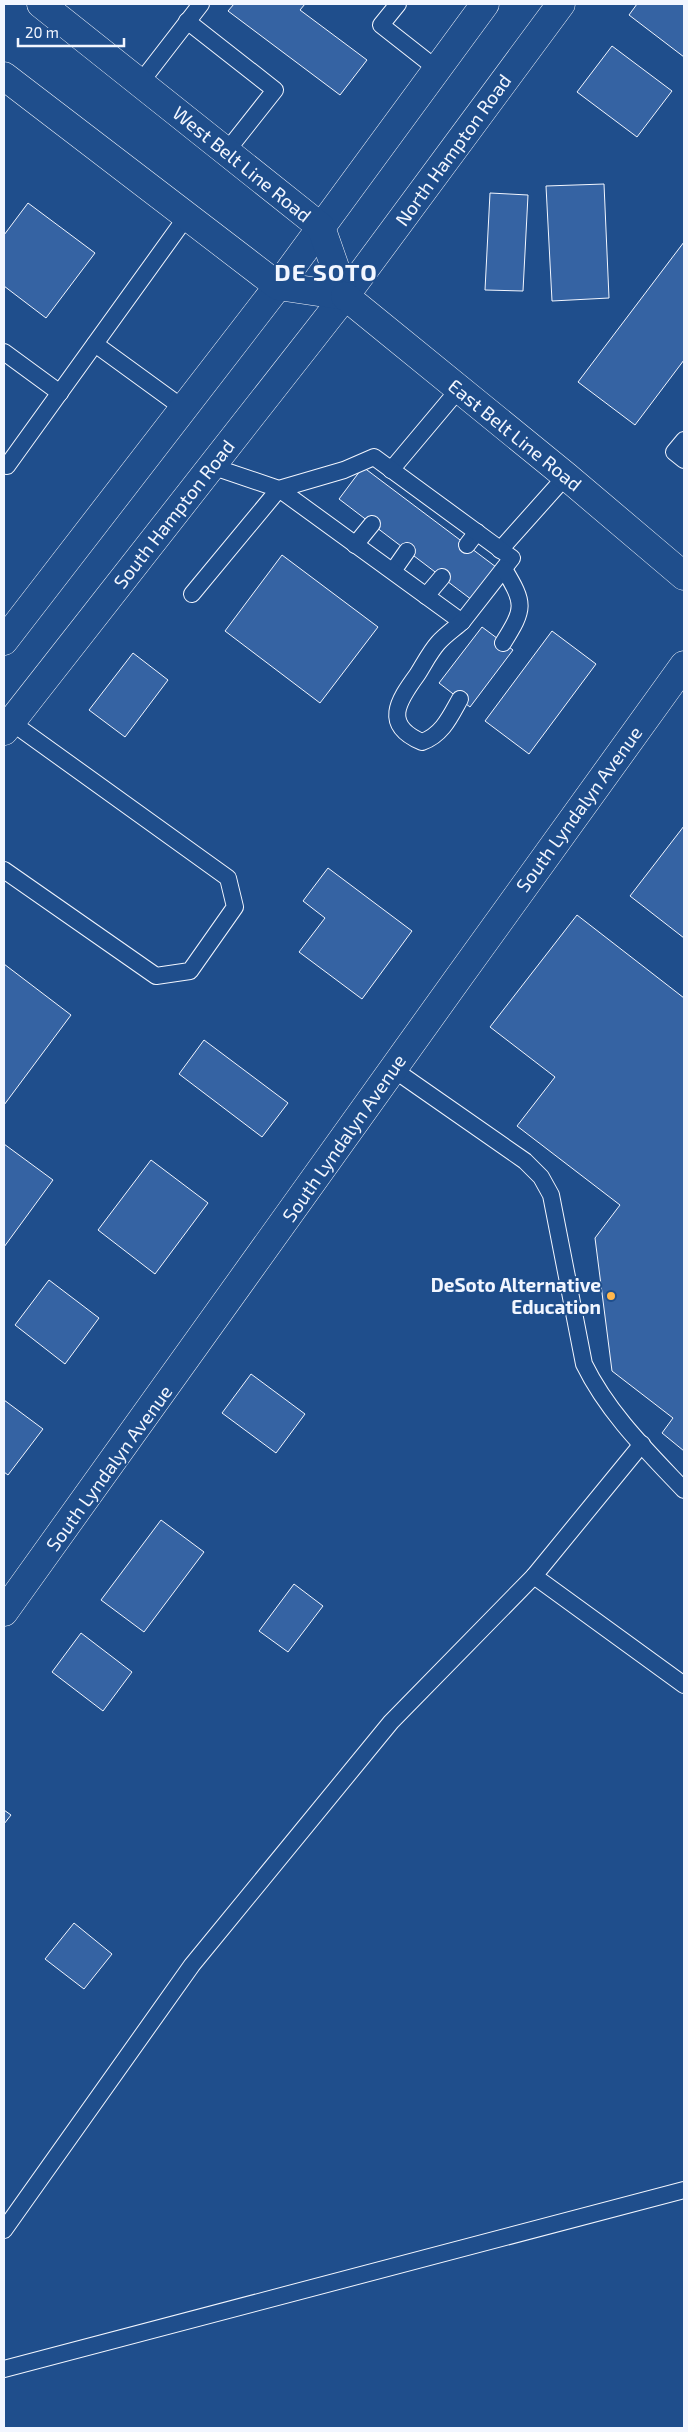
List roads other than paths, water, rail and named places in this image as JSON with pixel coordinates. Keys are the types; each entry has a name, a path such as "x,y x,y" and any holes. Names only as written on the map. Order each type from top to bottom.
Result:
{"main road":[{"name":"West Belt Line Road","path":"41,4 321,228 345,296"},
{"path":"4,640 278,286 485,4"},
{"name":"North Hampton Road","path":"345,296 560,4"},
{"path":"4,76 278,286 345,296"},
{"name":"East Belt Line Road","path":"345,296 566,476 684,576"},
{"name":"South Hampton Road","path":"7,727 345,296"},
{"name":"South Lyndalyn Avenue","path":"4,1612 167,1388 494,925 684,665"}],"lane":[{"path":"140,83 200,4"},
{"path":"398,4 381,24 437,69"},
{"path":"187,21 275,90 226,152"},
{"path":"4,464 7,466 187,216"},
{"path":"95,344 183,408"},
{"path":"4,352 60,393"},
{"path":"391,470 460,390"},
{"path":"684,440 674,452 684,460"},
{"path":"192,594 279,489 344,470 374,457 391,470 402,487 437,513 477,532 512,558 462,622 439,642 398,702 397,716 402,728 409,737 422,742 432,738 448,722 460,699"},
{"path":"211,466 279,489 462,622"},
{"path":"500,550 566,476"},
{"path":"355,545 372,524"},
{"path":"467,545 477,532"},
{"path":"392,570 408,551"},
{"path":"503,643 518,620 521,598 504,569"},
{"path":"426,596 442,577"},
{"path":"4,870 156,976 190,971 235,907 228,878 7,727"},
{"path":"393,1069 525,1161 541,1177 551,1195 584,1364 595,1388 612,1412 684,1490"},
{"path":"4,2230 192,1965 391,1722 534,1576 642,1444"},
{"path":"534,1576 684,1685"},
{"path":"4,2369 684,2190"}],"place":[{"name":"DeSoto Alternative Education","path":"611,1296"}],"district":[{"name":"DE SOTO","path":"326,273"}]}
